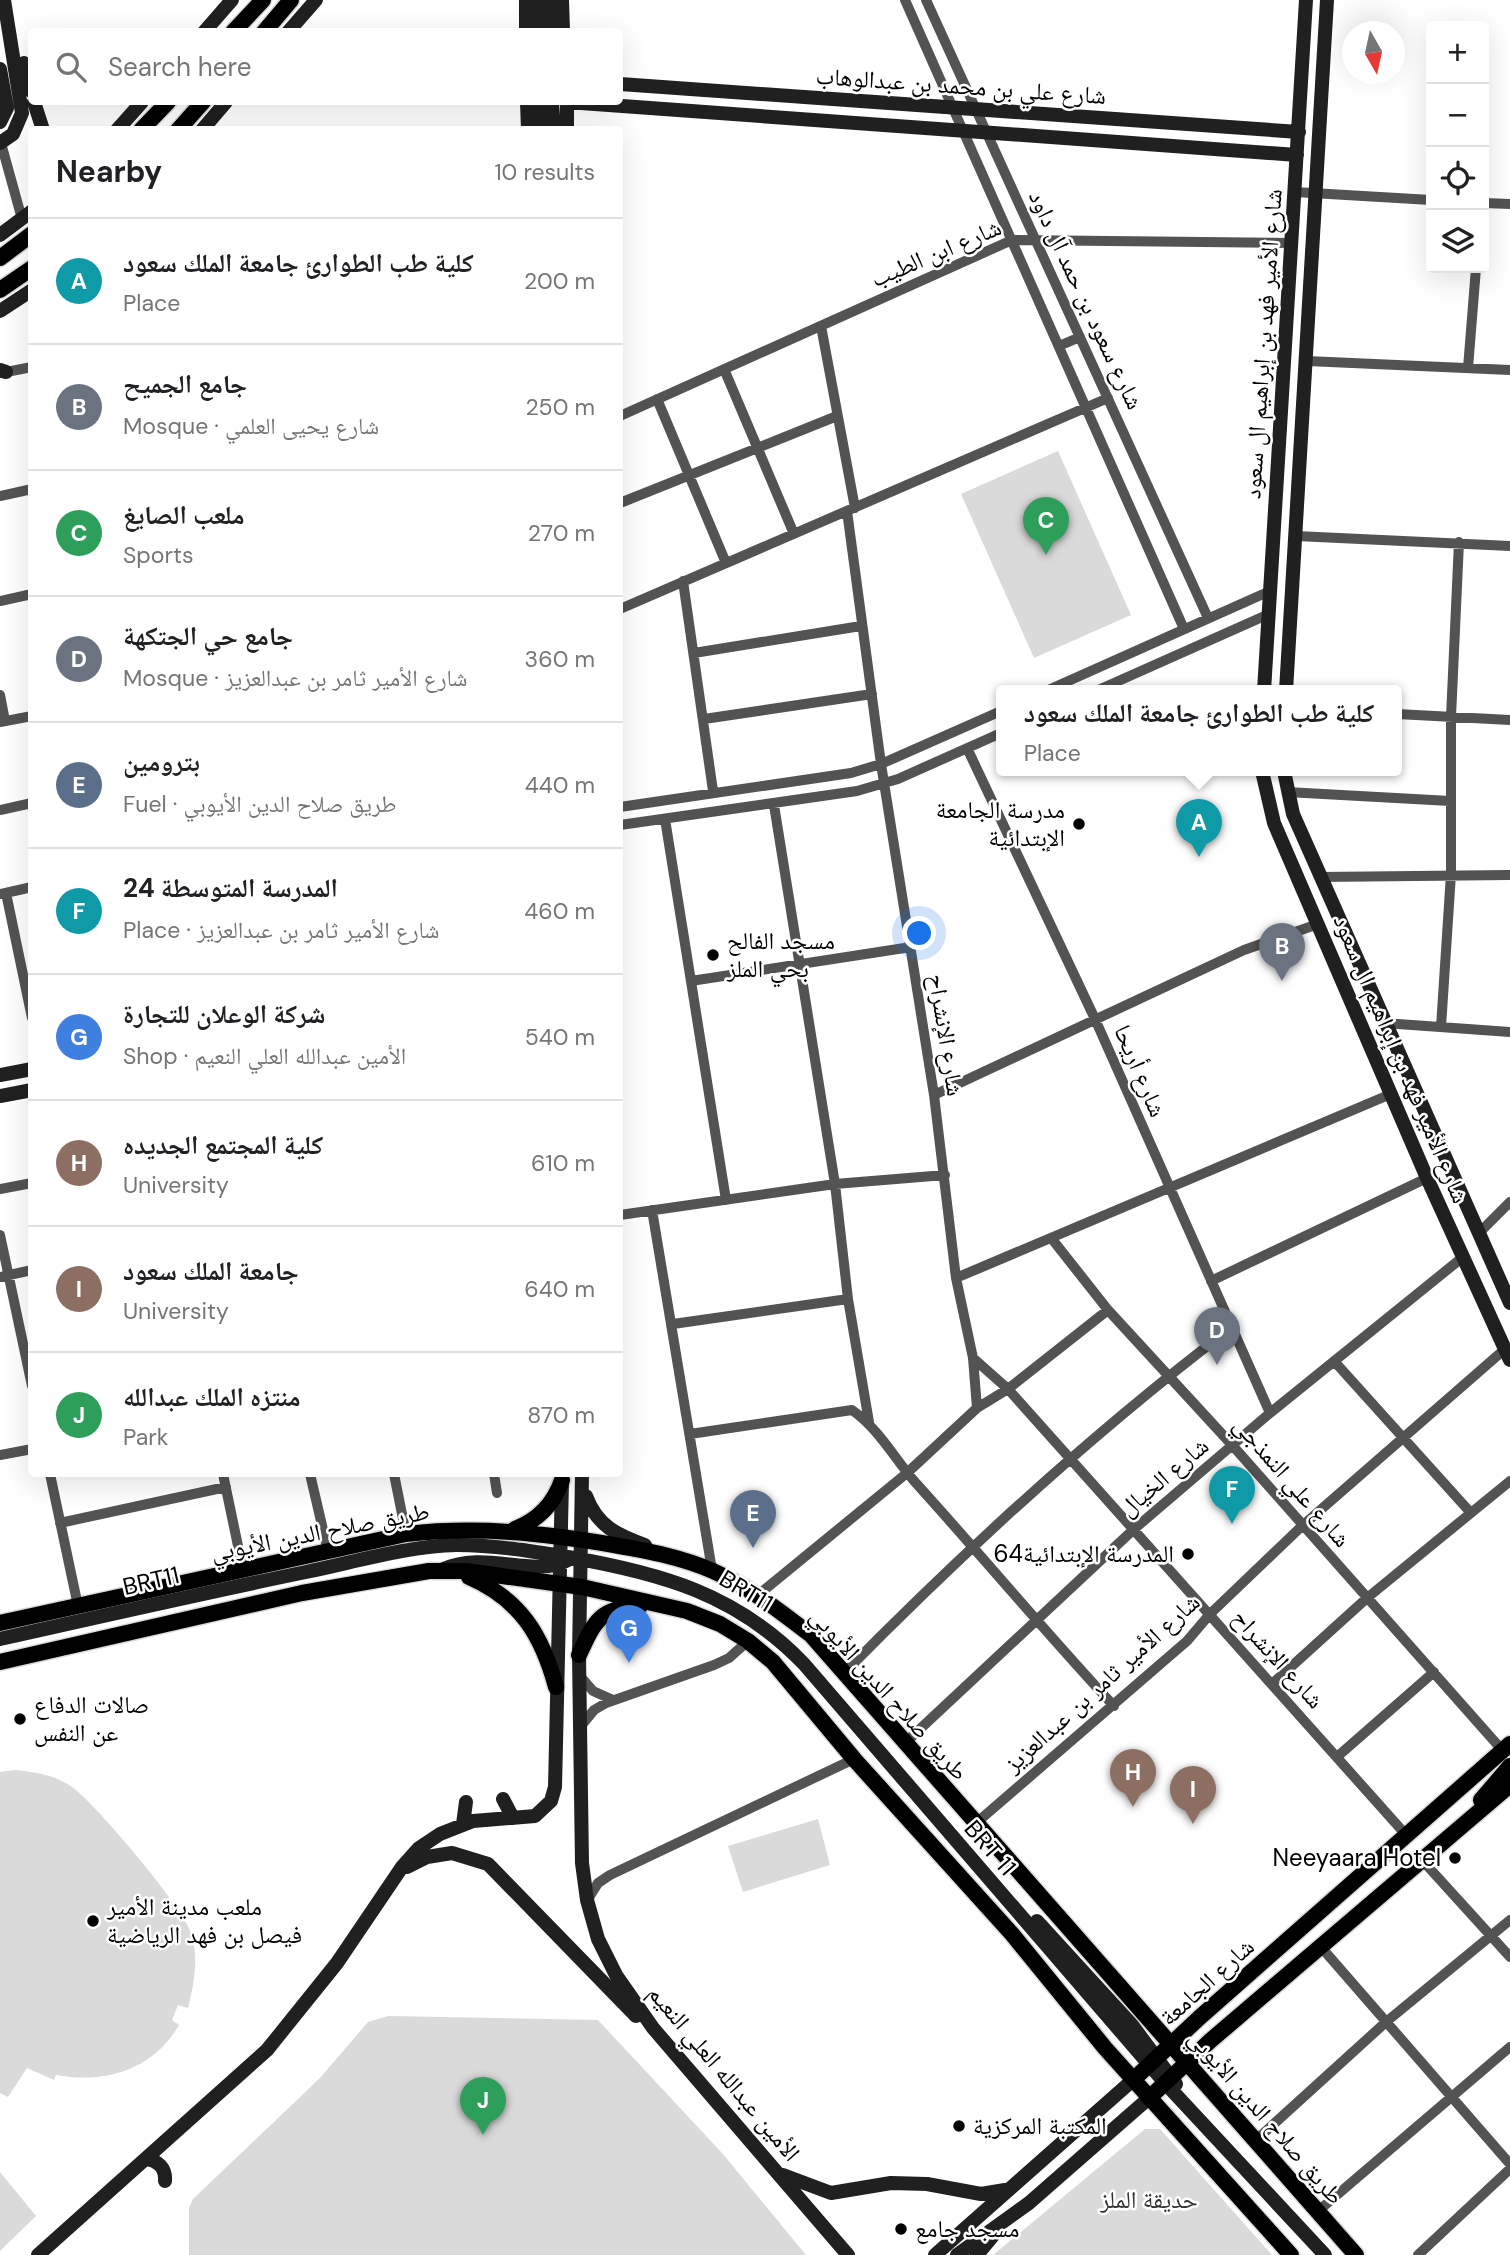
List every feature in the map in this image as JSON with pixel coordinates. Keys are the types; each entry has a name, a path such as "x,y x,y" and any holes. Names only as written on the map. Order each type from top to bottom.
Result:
{"main road":[{"path":"4,0 28,79"},
{"path":"208,28 232,0"},
{"path":"237,28 262,0"},
{"path":"267,28 291,0"},
{"path":"292,28 316,0"},
{"path":"526,0 526,28"},
{"path":"540,0 540,28"},
{"path":"552,0 552,28"},
{"path":"562,0 563,28"},
{"name":"شارع الأمير فهد بن إبراهيم ال سعود","path":"1265,685 1306,0"},
{"name":"شارع الأمير فهد بن إبراهيم ال سعود","path":"1286,685 1327,0"},
{"path":"0,143 13,134 22,113 8,16"},
{"path":"0,69 7,108 0,122"},
{"name":"شارع علي بن محمد بن عبدالوهاب","path":"623,84 1299,132"},
{"path":"35,105 42,126"},
{"path":"121,126 139,105"},
{"path":"145,126 165,105"},
{"path":"182,126 200,105"},
{"path":"205,126 223,105"},
{"path":"527,105 528,126"},
{"path":"540,105 541,126"},
{"path":"552,105 554,126"},
{"path":"567,105 567,126"},
{"path":"607,105 1297,155"},
{"path":"0,235 27,215"},
{"path":"0,258 28,237"},
{"path":"0,290 28,271"},
{"path":"0,311 28,293"},
{"name":"شارع الأمير فهد بن إبراهيم ال سعود","path":"1263,776 1274,823 1427,1178 1507,1355"},
{"name":"شارع الأمير فهد بن إبراهيم ال سعود","path":"1285,776 1289,803 1320,877 1510,1303"},
{"path":"0,1076 28,1070"},
{"path":"0,1096 28,1091"},
{"path":"511,1531 543,1512 558,1492 562,1477"},
{"path":"562,1477 562,1536 569,1559"},
{"path":"38,2255 267,2050 345,1952 395,1877 419,1848 440,1834 463,1824 483,1819 535,1816 547,1807 554,1794 559,1584 569,1559 583,1540 582,1479"},
{"path":"582,1479 591,1510 612,1533 670,1555"},
{"name":"طريق صلاح الدين الأيوبي","path":"0,1622 406,1534 511,1531 562,1536 670,1555 712,1570 758,1595 811,1635 1356,2255"},
{"name":"BRT11","path":"0,1639 414,1550 468,1546 569,1559 682,1583 706,1592 759,1623 804,1664 907,1782"},
{"path":"0,1662 302,1593 447,1570 476,1560 544,1566 569,1559"},
{"name":"الأمين عبدالله العلي النعيم","path":"569,1559 582,1587 579,1655 582,1863 587,1900 598,1939 616,1975 669,2049 848,2255"},
{"path":"447,1570 582,1587 663,1605 705,1617 748,1641 773,1662 854,1759 1012,1934 1149,2098 1291,2255"},
{"path":"447,1570 488,1586 522,1612 544,1648 556,1688"},
{"path":"579,1655 592,1628 603,1614 620,1607 663,1605"},
{"name":"شارع الجامعة","path":"934,2255 1506,1747"},
{"path":"1469,1820 1510,1766"},
{"name":"BRT 11","path":"907,1782 1071,1955 1168,2080 1325,2255"},
{"name":"شارع الجامعة","path":"1149,2098 1187,2062 1510,1785"},
{"path":"503,1799 513,1818"},
{"path":"463,1824 467,1802"},
{"path":"395,1877 415,1861 439,1854 465,1855 488,1864 669,2049"},
{"path":"977,2255 990,2238 1019,2211 1149,2098"},
{"path":"145,2160 159,2163 164,2171 165,2181"},
{"path":"778,2172 817,2190 831,2193 891,2183 927,2184 981,2194 1010,2189"},
{"path":"957,2255 1019,2211"}],"street":[{"path":"905,0 1184,629"},
{"name":"شارع سعود بن حمد آل داود","path":"926,0 1208,618"},
{"path":"0,143 27,215"},
{"path":"1295,192 1426,200"},
{"path":"1489,203 1510,204"},
{"name":"شارع ابن الطيب","path":"623,415 1012,240 1292,243"},
{"path":"1468,368 1476,273"},
{"name":"شارع الإنشراح","path":"821,326 851,509 861,626 881,764 934,1095 956,1278 973,1358 978,1408"},
{"path":"1059,346 1080,337"},
{"path":"1307,361 1510,370"},
{"path":"2,372 28,368"},
{"path":"724,369 794,534"},
{"path":"623,608 1108,398"},
{"path":"657,399 726,563"},
{"path":"623,502 837,416"},
{"path":"0,496 28,490"},
{"path":"1296,536 1510,546"},
{"path":"1441,1027 1451,874 1451,717 1459,542"},
{"path":"683,582 713,791"},
{"path":"1059,685 1269,590"},
{"path":"0,601 28,595"},
{"path":"1109,685 1269,614"},
{"path":"694,653 861,626"},
{"path":"704,719 872,694"},
{"path":"0,695 3,722 28,717"},
{"path":"623,806 713,791 838,775 881,764 996,713"},
{"path":"1402,714 1510,720"},
{"path":"623,825 774,805 885,783 996,735"},
{"name":"شارع أريحا","path":"967,748 1095,1019 1168,1189 1270,1413"},
{"path":"1287,792 1450,801"},
{"path":"0,810 28,804"},
{"path":"774,805 835,1184 848,1299 869,1422"},
{"path":"665,819 726,1199"},
{"path":"1320,877 1510,875"},
{"path":"28,888 3,893 28,1001"},
{"path":"934,1095 1244,950 1318,925"},
{"path":"691,981 911,947"},
{"path":"1384,1023 1510,1032"},
{"path":"956,1278 1391,1094"},
{"path":"623,1215 835,1184 945,1175"},
{"path":"1211,1281 1427,1178"},
{"path":"0,1189 28,1183"},
{"path":"1479,1233 1510,1202"},
{"path":"652,1210 712,1570"},
{"path":"0,1235 4,1276 28,1370"},
{"name":"شارع علي النمذجي","path":"1052,1239 1108,1310 1434,1672 1506,1747"},
{"name":"شارع الخيال","path":"905,1743 1033,1620 1133,1530 1270,1413 1463,1257"},
{"path":"4,1276 28,1271"},
{"path":"673,1324 848,1299"},
{"path":"758,1595 907,1473 978,1408 1008,1389 1108,1310"},
{"path":"844,1673 974,1546 1070,1460 1169,1375 1232,1327"},
{"name":"شارع الأمير ثامر بن عبدالعزيز","path":"975,1824 1187,1641 1210,1614 1302,1526 1402,1437 1507,1355"},
{"name":"شارع الإنشراح","path":"973,1358 1008,1389 1407,1836"},
{"path":"1334,1361 1470,1511"},
{"path":"690,1434 852,1410 869,1422 907,1473 974,1546 1033,1620 1114,1706"},
{"path":"0,1455 28,1450"},
{"path":"51,1477 78,1606"},
{"path":"224,1477 243,1570"},
{"path":"311,1477 328,1551"},
{"path":"395,1477 406,1534"},
{"path":"494,1477 497,1493"},
{"path":"1272,1684 1367,1598 1470,1511 1510,1481"},
{"path":"60,1523 226,1487"},
{"path":"581,1727 594,1710 613,1700 714,1665 729,1658 748,1641"},
{"path":"1338,1756 1434,1672"},
{"path":"580,1675 593,1691 613,1700"},
{"path":"587,1900 598,1883 610,1875 854,1759"},
{"path":"1422,1860 1510,1957"},
{"path":"582,1863 594,1872 610,1875"},
{"path":"1255,2141 1386,2022 1510,1920"},
{"path":"1321,1947 1510,2164"},
{"path":"1317,2212 1510,2047"},
{"path":"1418,2255 1510,2169"}],"green space":[{"path":"1058,451 1131,615 1034,658 961,494"},
{"name":"ملعب مدينة الأمير فيصل بن فهد الرياضية","path":"15,1770 45,1775 65,1783 99,1813 137,1856 185,1920 191,1933 195,1961 188,2008 178,2005 172,2020 179,2025 156,2053 142,2063 110,2075 56,2075 54,2080 27,2068 8,2097 0,2093 0,1772"},
{"path":"818,1819 830,1865 743,1892 728,1846"},
{"path":"388,2016 598,2020 722,2153 806,2255 189,2255 189,2208 193,2199 320,2078 368,2022"},
{"name":"حديقة الملز","path":"1145,2129 1160,2129 1272,2255 993,2255"},
{"path":"0,2172 36,2216 0,2251"}],"place":[{"name":"ملعب الصايغ","path":"1046,555"},
{"name":"مدرسة الجامعة الإبتدائية","path":"1079,824"},
{"name":"كلية طب الطوارئ جامعة الملك سعود","path":"1199,857"},
{"name":"مسجد الفالح بحي الملز","path":"713,955"},
{"name":"جامع الجميح","path":"1282,981"},
{"name":"جامع حي الجتكهة","path":"1217,1365"},
{"name":"المدرسة المتوسطة 24","path":"1232,1524"},
{"name":"بترومين","path":"753,1548"},
{"name":"المدرسة الإبتدائية64","path":"1188,1554"},
{"name":"شركة الوعلان للتجارة","path":"629,1663"},
{"name":"صالات الدفاع عن النفس","path":"20,1719"},
{"name":"كلية المجتمع الجديده","path":"1133,1807"},
{"name":"جامعة الملك سعود","path":"1193,1824"},
{"name":"Neeyaara Hotel","path":"1455,1858"},
{"name":"ملعب مدينة الأمير فيصل بن فهد الرياضية","path":"93,1921"},
{"name":"المكتبة المركزية","path":"959,2126"},
{"name":"منتزه الملك عبدالله","path":"483,2135"},
{"name":"مسجد جامع","path":"901,2229"}]}
